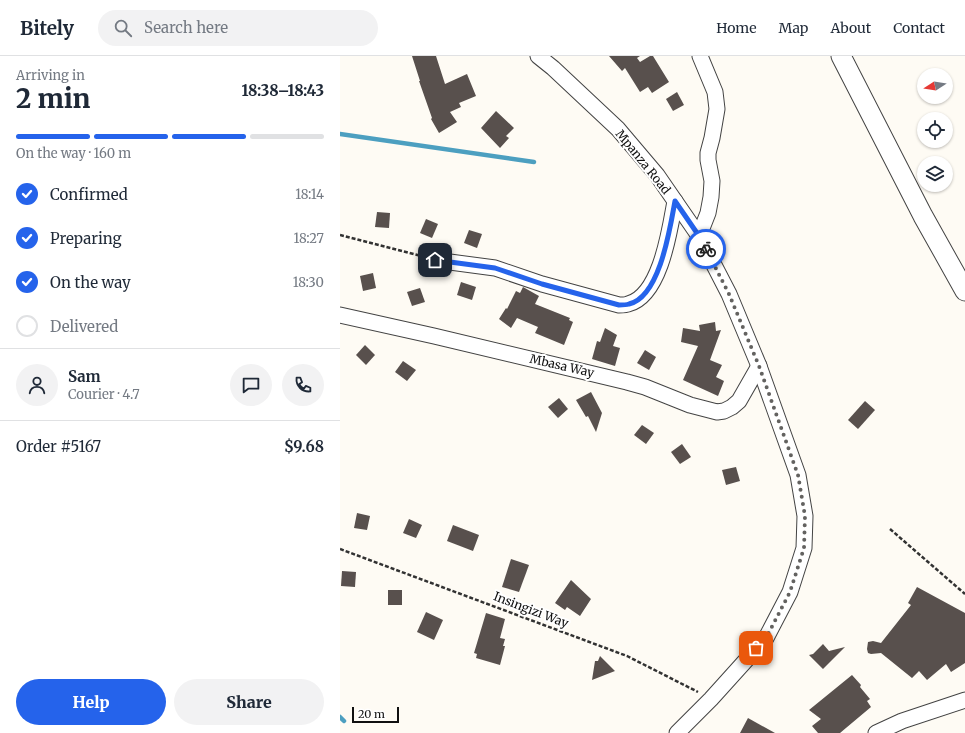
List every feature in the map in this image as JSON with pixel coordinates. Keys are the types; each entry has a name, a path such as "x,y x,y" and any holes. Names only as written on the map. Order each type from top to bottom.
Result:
{"street":[{"name":"Mpanza Road","path":"538,56 557,62 618,129 657,176 699,236 729,294 759,366 798,475 805,516 804,548 790,592 766,638 711,699 677,733"},
{"path":"699,236 708,213 711,197 712,181 708,154 717,109 715,92 700,56"},
{"path":"841,56 922,216 965,292"},
{"path":"435,260 495,268 542,284 619,305 629,304 639,299 650,288 658,272 669,234 675,201"},
{"name":"Mbasa Way","path":"340,315 644,386 690,405 717,412 732,408 739,401 759,366"},
{"path":"876,733 902,721 965,700"}],"path":[{"path":"340,235 435,260"},
{"path":"890,529 965,594"},
{"name":"Insingizi Way","path":"340,549 627,656 711,699"}],"building":[{"path":"412,56 436,56 445,84 467,74 476,96 459,103 461,107 450,112 457,122 439,133 431,119 432,118"},
{"path":"609,56 640,56 637,58 640,62 650,56 653,56 669,82 652,93 648,87 640,92 625,68 622,71"},
{"path":"677,92 684,105 673,111 666,99"},
{"path":"496,111 514,128 506,136 509,138 500,148 481,128"},
{"path":"377,212 390,213 389,228 375,227"},
{"path":"426,219 438,224 432,238 420,233"},
{"path":"469,230 482,234 477,248 464,243"},
{"path":"373,273 376,288 363,291 360,276"},
{"path":"461,282 476,287 472,300 457,295"},
{"path":"523,287 539,296 535,304 570,318 569,320 573,322 564,345 535,333 538,327 517,318 511,328 499,319 506,308 507,309 516,291 520,293"},
{"path":"420,288 425,302 412,306 407,292"},
{"path":"715,322 716,331 721,330 710,360 722,365 716,377 724,381 718,396 683,380 698,346 681,342 683,328 700,331 699,325"},
{"path":"605,328 617,335 613,346 620,348 615,366 592,359 597,341 600,342"},
{"path":"365,345 375,355 366,365 356,355"},
{"path":"645,350 656,357 649,370 637,363"},
{"path":"403,361 416,370 407,381 395,372"},
{"path":"591,392 602,413 596,432 588,416 586,417 576,400"},
{"path":"559,398 568,409 558,418 548,407"},
{"path":"865,401 875,410 858,429 848,420"},
{"path":"642,425 654,433 646,444 634,435"},
{"path":"682,444 691,457 680,464 671,452"},
{"path":"736,467 740,481 726,485 722,470"},
{"path":"357,513 370,516 367,530 354,528"},
{"path":"409,519 422,525 416,538 403,533"},
{"path":"453,525 479,535 473,551 447,541"},
{"path":"511,559 529,565 519,592 502,587"},
{"path":"342,571 356,572 355,587 341,586"},
{"path":"571,580 591,599 580,616 567,607 565,610 555,603"},
{"path":"917,587 965,613 965,663 951,672 946,664 927,680 919,671 912,678 881,653 871,654 868,653 867,649 868,642 873,641 881,643 911,605 908,603"},
{"path":"388,590 402,590 402,605 388,605"},
{"path":"426,612 443,620 434,640 417,632"},
{"path":"486,613 505,619 500,638 505,639 503,646 505,646 500,665 476,658 477,654 474,653"},
{"path":"823,644 829,651 845,647 823,669 809,655 813,654"},
{"path":"600,656 615,671 592,680 595,661 598,661"},
{"path":"852,675 870,699 867,701 871,707 840,733 818,733 812,726 821,719 809,710"},
{"path":"748,718 775,733 740,733"}],"waterway":[{"path":"340,134 534,162"},
{"path":"340,717 344,721"}],"way so far":[{"path":"706,249 729,294 759,366 798,475 805,516 804,548 790,592 766,638 756,648"}],"route":[{"path":"435,260 495,268 542,284 619,305 629,304 639,299 650,288 658,272 669,234 675,201 706,249"}]}
